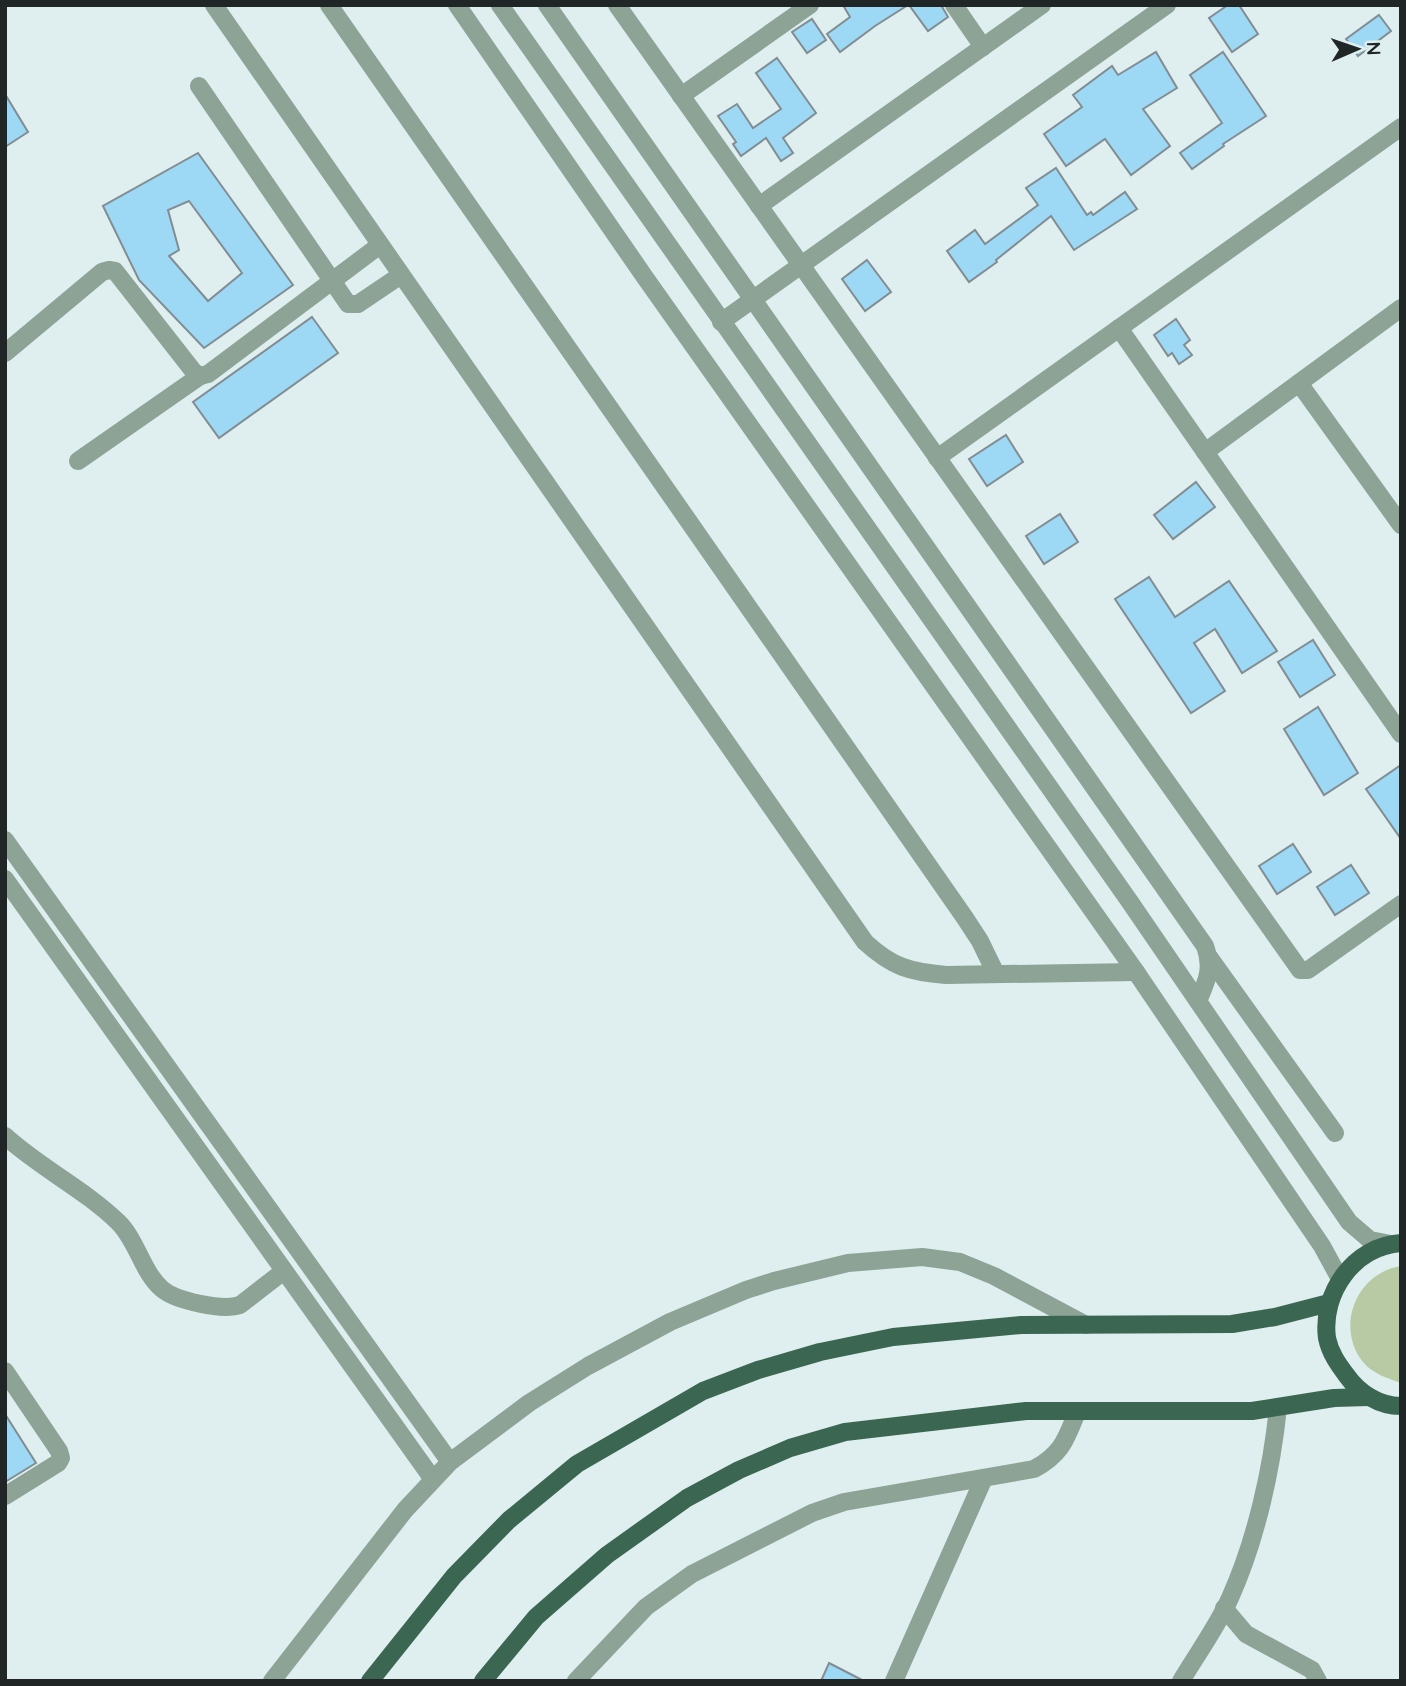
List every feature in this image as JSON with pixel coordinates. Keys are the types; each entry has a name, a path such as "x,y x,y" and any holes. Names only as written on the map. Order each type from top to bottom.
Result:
{"main road":[{"path":"1396,1244 1371,1251 1352,1264 1340,1279 1329,1303 1327,1338 1333,1357 1355,1388 1369,1397 1401,1406"},
{"path":"370,1681 454,1577 509,1520 577,1464 703,1391 758,1370 820,1352 893,1337 1021,1325 1231,1324 1275,1317 1329,1303"},
{"path":"483,1681 536,1617 607,1555 687,1498 739,1470 790,1448 845,1432 1026,1411 1252,1411 1334,1398 1369,1397"}],"street":[{"path":"214,5 865,943 896,966 946,975 1136,972"},
{"path":"329,5 965,918 996,974"},
{"path":"457,5 644,276 1136,972 1322,1246 1340,1279"},
{"path":"500,5 1198,1001 1349,1222 1370,1240 1396,1244"},
{"path":"547,5 1199,936 1209,957 1335,1133"},
{"path":"681,96 810,5"},
{"path":"954,5 984,47"},
{"path":"760,206 1042,5"},
{"path":"721,321 1167,5"},
{"path":"623,7 681,96 1300,970 1308,970 1401,904"},
{"path":"199,86 348,304 352,306 401,275"},
{"path":"937,458 1400,130"},
{"path":"78,461 200,376 208,374 380,245"},
{"path":"5,353 102,272 109,270 115,271 194,372 200,376"},
{"path":"1205,452 1401,308"},
{"path":"1119,328 1401,734"},
{"path":"1299,383 1401,526"},
{"path":"5,840 450,1462"},
{"path":"5,879 432,1479"},
{"path":"1198,1001 1209,977 1209,957"},
{"path":"5,1136 119,1223 156,1282 169,1294 198,1303 240,1306 284,1271"},
{"path":"272,1681 396,1521 450,1462 539,1397 588,1366 670,1322 746,1290 848,1263 922,1257 960,1262 994,1276 1086,1325"},
{"path":"5,1371 59,1451 61,1458 58,1463 5,1496"},
{"path":"1181,1681 1224,1608 1237,1579 1258,1516 1273,1454 1278,1407"},
{"path":"576,1681 646,1607 692,1574 812,1513 844,1502 1034,1469 1051,1460 1062,1447 1077,1412"},
{"path":"894,1681 984,1478"},
{"path":"1224,1608 1246,1634 1312,1670 1318,1681"}],"green space":[{"path":"1401,1266 1401,1383 1380,1375 1363,1362 1355,1348 1351,1318 1362,1290 1372,1279"}],"building":[{"path":"843,5 908,5 840,52 827,34 850,17"},
{"path":"909,5 941,5 948,17 928,31"},
{"path":"1228,5 1239,5 1258,34 1232,52 1209,18"},
{"path":"1379,15 1391,31 1358,56 1346,39"},
{"path":"812,19 826,40 807,53 792,32"},
{"path":"1156,52 1177,88 1143,109 1170,146 1131,175 1105,139 1066,166 1044,134 1082,107 1073,95 1112,66 1118,75"},
{"path":"1223,52 1266,116 1223,144 1224,146 1192,169 1180,153 1222,123 1190,75"},
{"path":"777,58 816,113 783,138 793,153 781,161 766,138 741,156 733,144 736,142 718,116 737,104 753,128 781,109 756,73"},
{"path":"5,94 28,132 5,147"},
{"path":"198,153 293,285 204,348 139,280 103,206","holes":["189,201 242,273 208,301 169,256 179,250 168,210"]},
{"path":"1056,168 1087,215 1091,212 1093,215 1125,192 1137,209 1074,250 1051,216 969,282 947,251 975,230 985,244 1038,205 1026,188"},
{"path":"867,260 891,292 865,311 842,279"},
{"path":"312,317 338,353 219,438 193,402"},
{"path":"1176,319 1190,340 1184,345 1192,355 1179,364 1172,353 1168,356 1154,335"},
{"path":"1006,435 1023,462 987,486 969,459"},
{"path":"1196,482 1215,507 1173,539 1154,515"},
{"path":"1060,514 1078,542 1044,564 1026,536"},
{"path":"1149,577 1175,617 1229,581 1277,651 1242,673 1215,629 1194,643 1225,691 1191,713 1115,599"},
{"path":"1313,640 1335,675 1300,697 1278,662"},
{"path":"1318,707 1358,773 1324,795 1284,729"},
{"path":"1401,765 1401,839 1366,789"},
{"path":"1293,844 1311,872 1277,894 1259,866"},
{"path":"1351,865 1369,893 1335,915 1317,887"},
{"path":"5,1414 36,1463 5,1482"},
{"path":"829,1663 864,1681 821,1681"}]}
